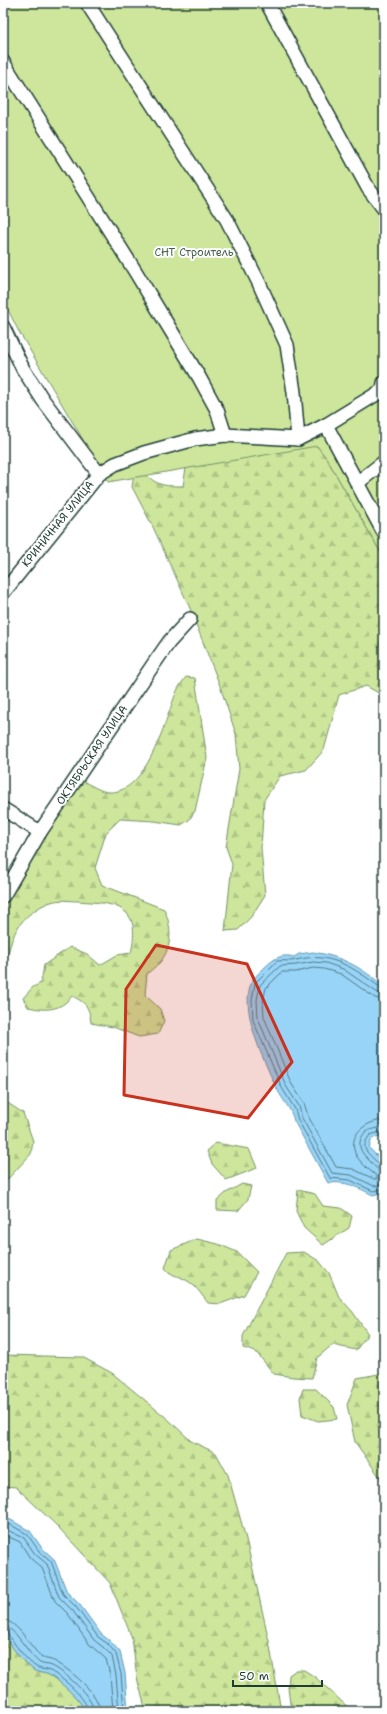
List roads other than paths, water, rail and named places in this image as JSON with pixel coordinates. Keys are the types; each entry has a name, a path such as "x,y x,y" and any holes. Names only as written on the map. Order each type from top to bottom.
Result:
{"street":[{"path":"88,3 227,220 260,283 287,345 294,392 298,439 326,426 383,386"},
{"path":"268,3 368,188 384,209"},
{"path":"3,62 136,271 195,370 217,410 225,435"},
{"path":"3,328 23,369 43,400 99,474"},
{"path":"326,426 384,533"},
{"name":"КРИНИЧНАЯ УЛИЦА","path":"3,593 99,474 115,464 175,443 195,439 225,435 298,439"},
{"path":"357,483 384,462"},
{"name":"ОКТЯБРЬСКАЯ УЛИЦА","path":"3,896 40,832 169,642 190,619"},
{"path":"3,809 40,832"}],"water":[{"path":"313,952 343,960 367,973 384,986 384,1135 372,1138 369,1148 384,1163 384,1192 373,1195 347,1184 328,1183 294,1121 289,1108 277,1089 260,1051 251,1021 248,1006 249,993 252,981 255,977 276,958 284,956 294,957 299,954"},
{"path":"3,1518 11,1520 30,1531 42,1548 54,1559 67,1592 80,1605 101,1634 120,1652 125,1673 128,1711 85,1711 79,1701 63,1685 47,1674 35,1671 26,1663 17,1654 6,1638 3,1633"}],"park label":[{"name":"СНТ Строитель","path":"194,252"}]}
